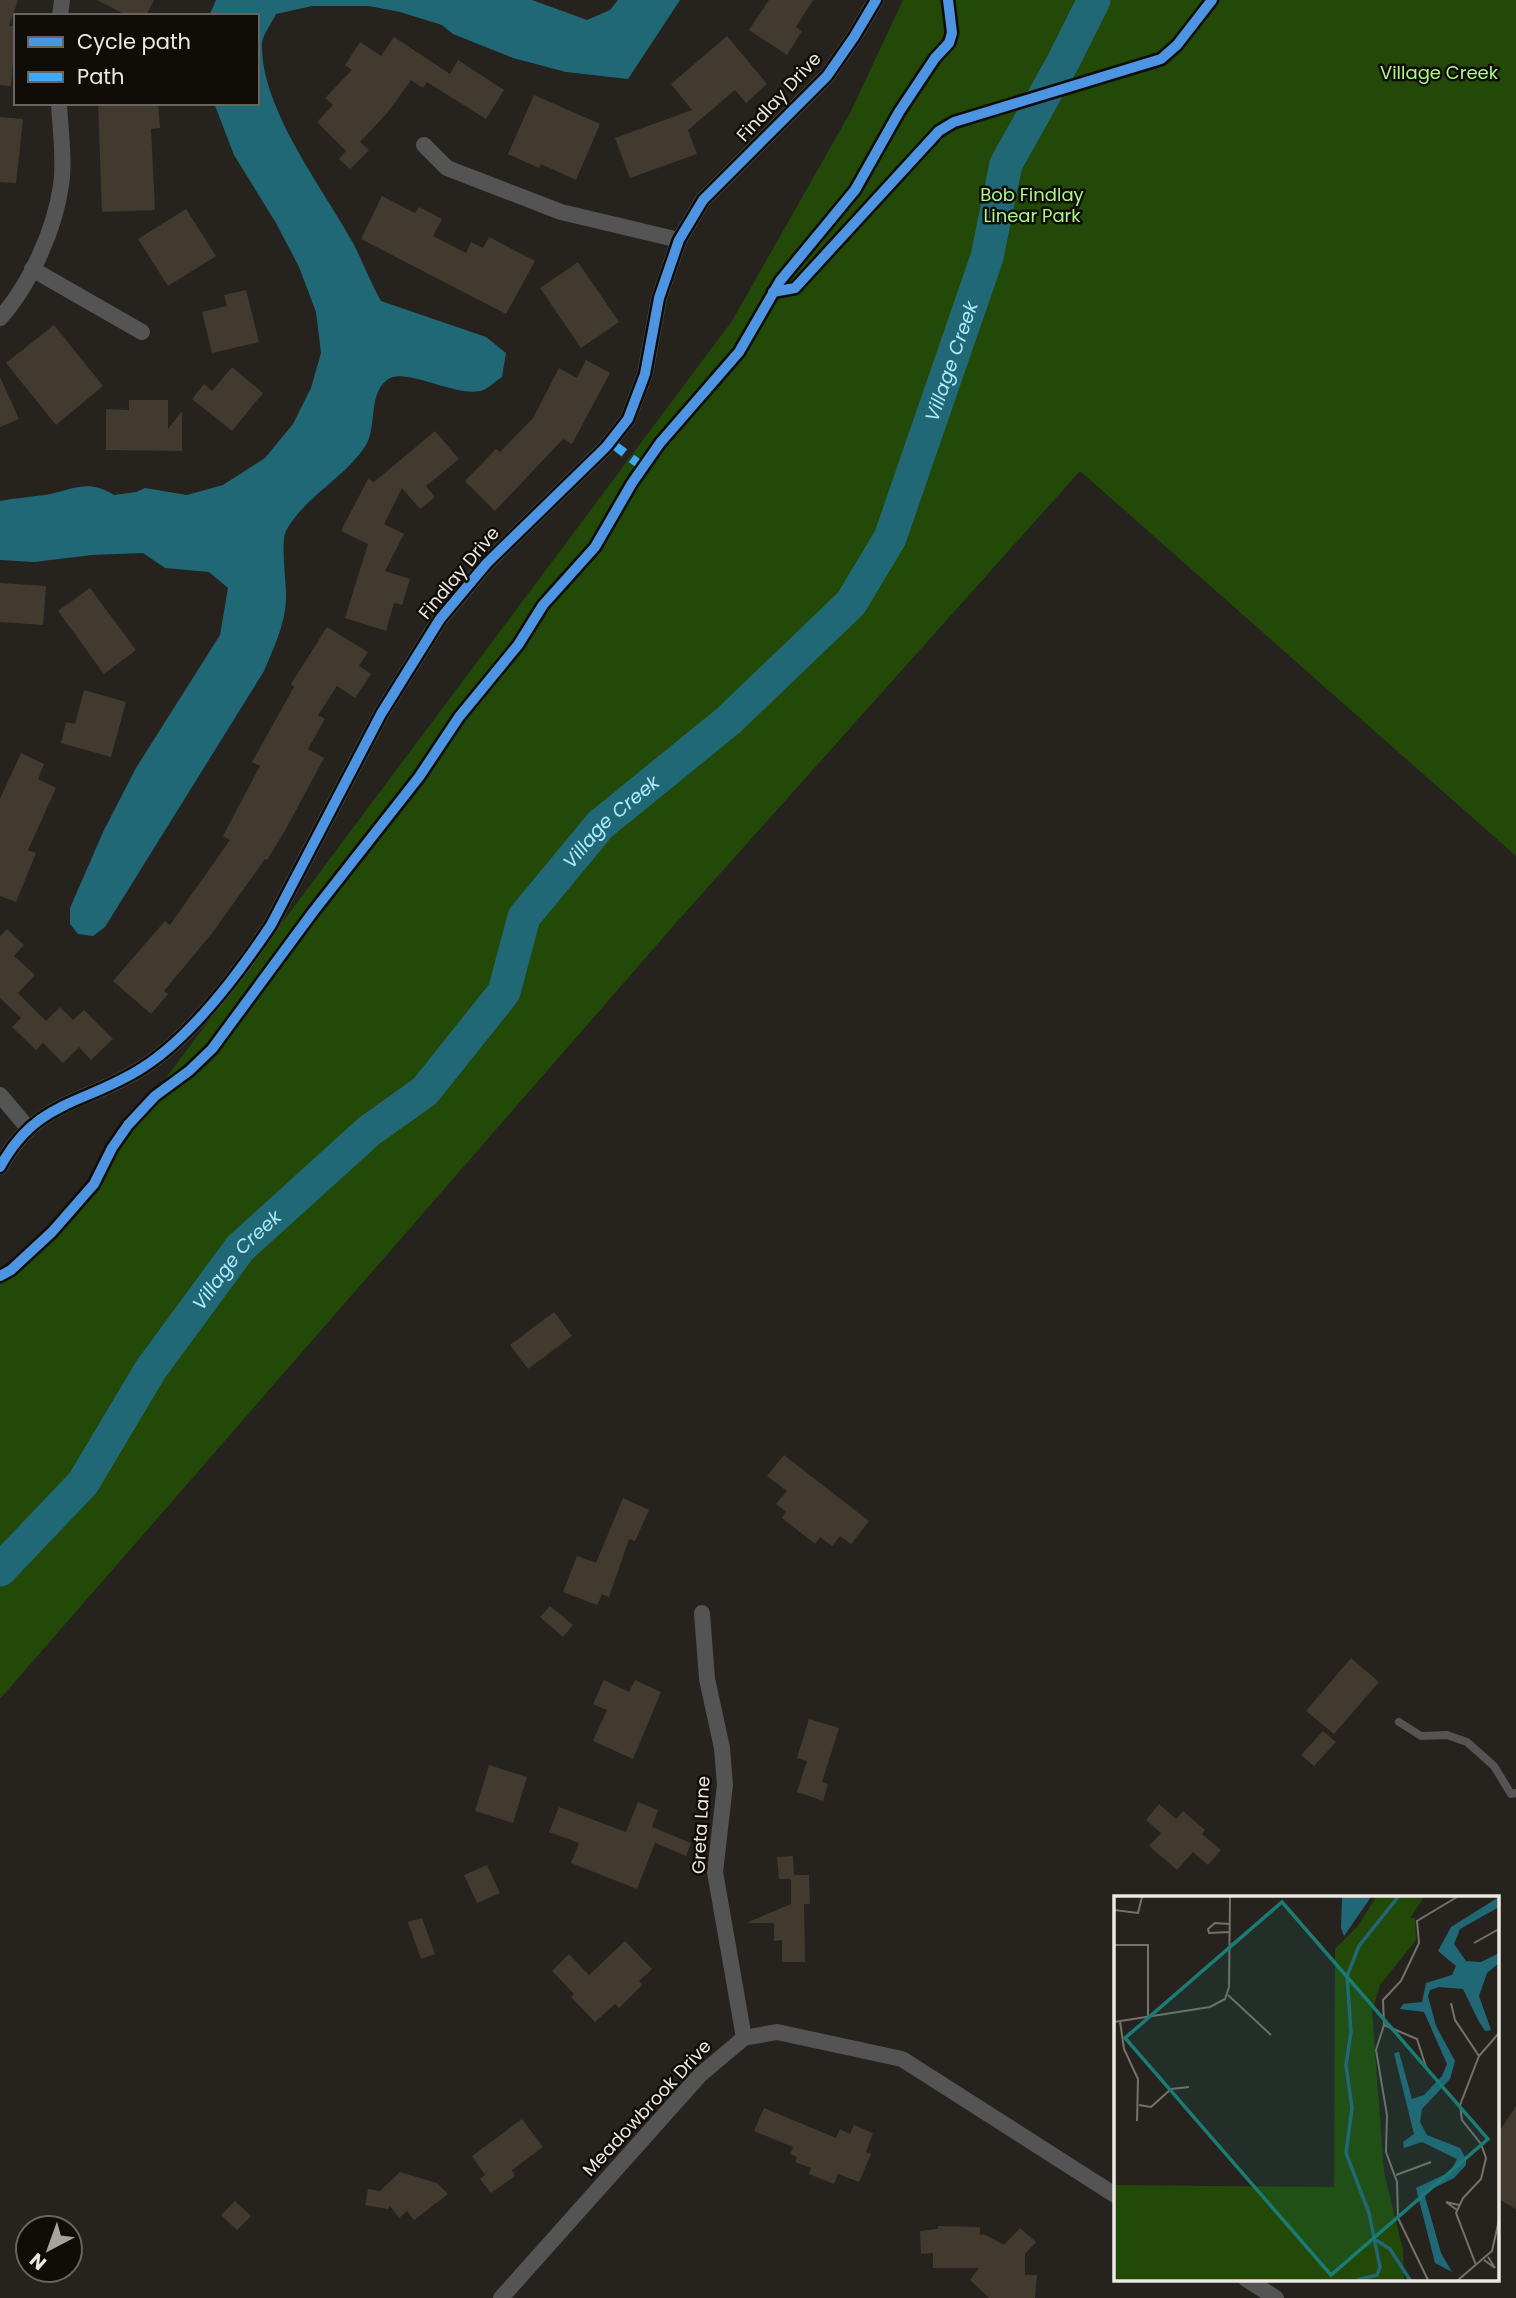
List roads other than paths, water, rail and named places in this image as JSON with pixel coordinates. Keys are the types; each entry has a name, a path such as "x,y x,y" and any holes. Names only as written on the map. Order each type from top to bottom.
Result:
{"street":[{"name":"Findlay Drive","path":"0,1167 20,1136 48,1112 144,1067 191,1027 252,953 271,925 381,714 440,619 486,563 606,447 628,419 645,374 659,298 679,240 703,200 827,76 876,0"},
{"path":"0,317 8,309 32,268 50,231 62,183 59,105"},
{"path":"424,145 447,168 561,212 679,240"},
{"path":"32,268 142,332"},
{"path":"0,1095 28,1128"},
{"name":"Greta Lane","path":"702,1613 707,1679 722,1748 725,1785 715,1872 744,2038"},
{"path":"744,2038 777,2032 902,2059 1114,2194"},
{"name":"Meadowbrook Drive","path":"500,2298 700,2075 744,2038"},
{"path":"1248,2280 1276,2298"}],"lane":[{"path":"1399,1722 1421,1737 1447,1735 1467,1742 1494,1766 1511,1794 1516,1793"}],"water":[{"path":"216,0 532,0 587,20 610,10 618,0 680,0 628,79 566,72 513,58 453,34 442,25 369,6 312,6 276,14 262,43 264,68 271,94 296,147 353,243 381,301 486,337 506,353 502,377 480,391 469,392 405,377 387,380 381,386 366,445 347,468 303,508 286,531 285,609 278,637 264,671 105,927 93,936 78,934 70,924 70,908 104,830 136,768 220,635 228,588 209,572 165,568 143,553 92,555 34,562 0,560 0,501 88,486 114,495 145,488 187,495 223,485 265,458 293,424 311,388 321,353 316,312 299,267 276,223 234,155 215,105 259,105 259,14 210,14"}],"waterway":[{"name":"Village Creek","path":"0,1570 83,1483 151,1369 240,1248 369,1131 425,1091 504,992 524,917 600,825 729,720 851,603 890,538 987,257 1006,164 1094,0"}],"park label":[{"name":"Bob Findlay Linear Park","path":"1032,206"}]}
